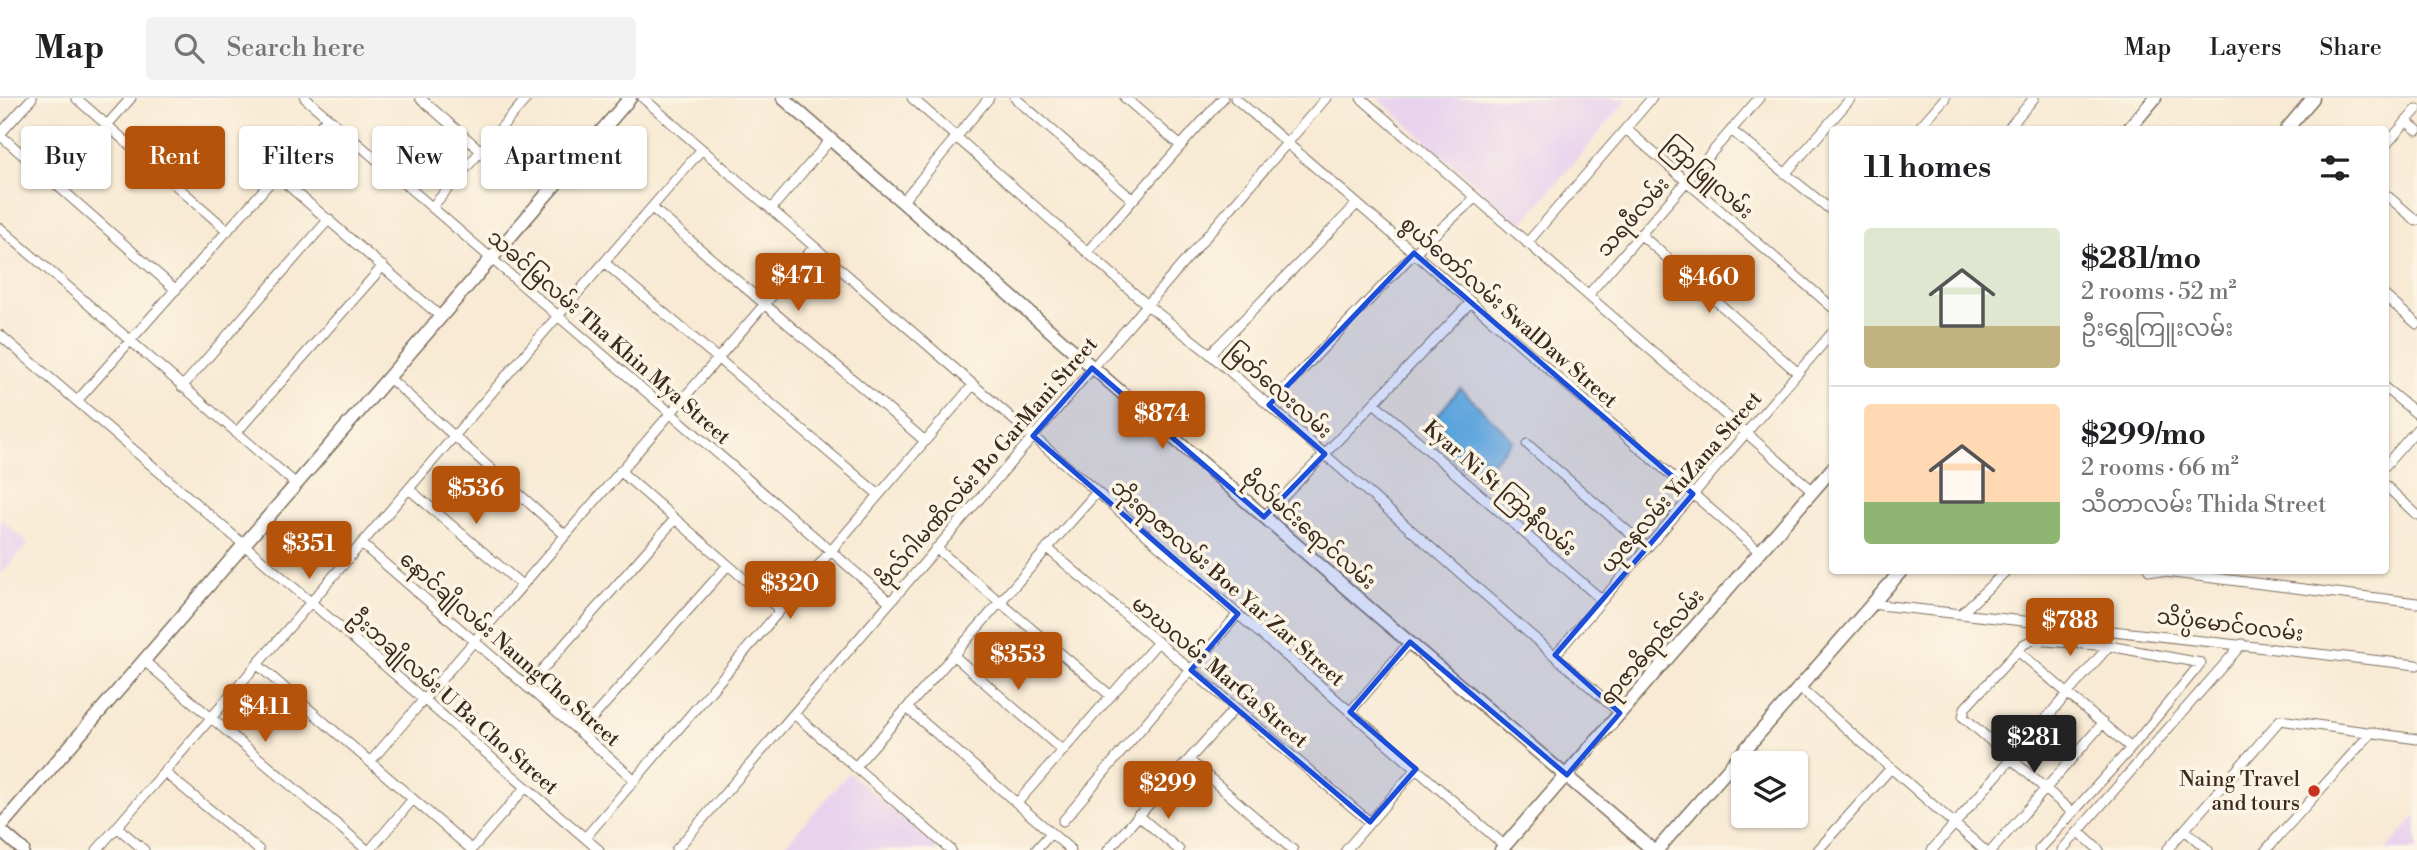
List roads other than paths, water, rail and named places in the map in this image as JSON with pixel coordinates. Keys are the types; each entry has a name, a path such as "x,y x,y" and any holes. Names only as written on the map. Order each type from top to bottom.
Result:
{"street":[{"path":"32,98 0,135 176,290"},
{"path":"76,98 228,231"},
{"path":"107,125 131,98"},
{"name":"သခင်မြလမ်း Tha Khin Mya Street","path":"305,98 890,602"},
{"path":"420,98 481,150 432,207"},
{"path":"502,126 527,98"},
{"path":"23,850 0,829 630,98"},
{"name":"ဘိုးရာဇာလမ်း Boe Yar Zar Street","path":"643,98 1416,769 1503,848"},
{"name":"ဗိုလ်မင်းရောင်လမ်း","path":"783,98 1091,368 1652,848"},
{"name":"မြတ်လေးလမ်း","path":"912,98 1146,304 1269,405 1620,713"},
{"path":"902,202 989,98"},
{"path":"1015,98 1133,201"},
{"path":"1125,98 1181,146"},
{"path":"1087,253 1223,98"},
{"name":"စွယ်တော်လမ်း SwalDaw Street","path":"1235,98 1760,552"},
{"name":"ဗိုလ်ဂါမဏိလမ်း Bo GarMani Street","path":"676,850 1326,98"},
{"path":"1361,98 1813,491"},
{"path":"1527,243 1652,98"},
{"name":"သရဖီလမ်း","path":"1588,295 1759,98"},
{"path":"1786,173 1851,98"},
{"path":"1920,126 1945,98"},
{"path":"2010,126 2034,98"},
{"path":"2130,126 2155,98"},
{"path":"2289,126 2313,98"},
{"path":"2389,141 2417,109"},
{"path":"320,126 327,118"},
{"path":"2406,121 2417,130"},
{"name":"ကြာဖြူလမ်း","path":"1626,129 1829,304"},
{"path":"1731,130 1829,209"},
{"path":"771,209 831,139"},
{"path":"97,850 313,603 702,149"},
{"path":"77,401 265,189"},
{"path":"292,189 441,317"},
{"path":"2389,197 2417,221"},
{"path":"1269,405 1414,253 1475,198"},
{"path":"1210,354 1357,204"},
{"path":"652,208 925,441"},
{"path":"182,387 329,219"},
{"path":"0,228 296,484"},
{"path":"1640,234 1798,373"},
{"path":"370,762 814,247"},
{"path":"605,263 878,495"},
{"path":"236,433 383,266"},
{"path":"2389,300 2417,324"},
{"path":"1264,517 1471,302"},
{"name":"ဦးဘချိုလမ်း U Ba Cho Street","path":"0,335 599,850"},
{"name":"ယုဇနလမ်း YuZana Street","path":"1555,655 1829,337"},
{"path":"388,377 565,535"},
{"path":"585,838 973,385"},
{"path":"2389,391 2417,414"},
{"name":"Kyar Ni St ကြာနီလမ်း","path":"1374,403 1602,600"},
{"path":"2389,461 2417,429"},
{"path":"1527,444 1647,548"},
{"path":"620,471 780,611"},
{"name":"ရာဇာဓိရာဇ်လမ်း","path":"1503,848 1575,781 1620,713 1829,472"},
{"path":"2389,489 2417,514"},
{"path":"410,490 522,584"},
{"path":"855,766 1097,492"},
{"path":"527,687 675,519"},
{"name":"နောင်ချိုလမ်း NaungCho Street","path":"363,545 635,780"},
{"path":"936,548 1111,696"},
{"name":"မာဃလမ်း MarGa Street","path":"1047,548 1370,822"},
{"path":"580,732 728,565"},
{"path":"1652,848 1898,574"},
{"path":"1962,613 2003,574"},
{"path":"2181,574 2417,603"},
{"name":"သိပ္ပံမောင်ဝလမ်း","path":"1871,604 2417,665"},
{"path":"1063,821 1238,614"},
{"path":"2039,850 2073,813 2131,748 2201,663 2109,646 2033,640 2018,651 1965,708 1963,715 2073,813"},
{"path":"1017,803 1158,642"},
{"path":"1350,712 1410,642"},
{"path":"2062,850 2242,644"},
{"path":"1932,850 2109,646"},
{"path":"2018,651 2131,748"},
{"path":"953,655 1063,751"},
{"path":"144,660 369,850 413,799"},
{"path":"258,665 472,850 526,788"},
{"path":"1798,687 1984,850"},
{"path":"906,708 1071,850"},
{"path":"1108,850 1235,708"},
{"path":"794,713 951,850"},
{"path":"2167,850 2280,720 2417,739"},
{"path":"1992,850 2043,788 2103,723"},
{"path":"2266,850 2372,732"},
{"path":"1189,760 1293,850"},
{"path":"1818,850 1891,768"},
{"path":"1346,850 1416,769"},
{"path":"164,772 259,850"},
{"path":"1138,815 1179,850"},
{"path":"117,827 144,850"},
{"path":"2185,830 2208,850"},
{"path":"2080,832 2099,850"},
{"path":"1036,850 1051,833"}],"water":[{"path":"1460,388 1513,440 1477,480 1424,432"}],"place":[{"name":"Naing Travel and tours","path":"2314,791"}]}
